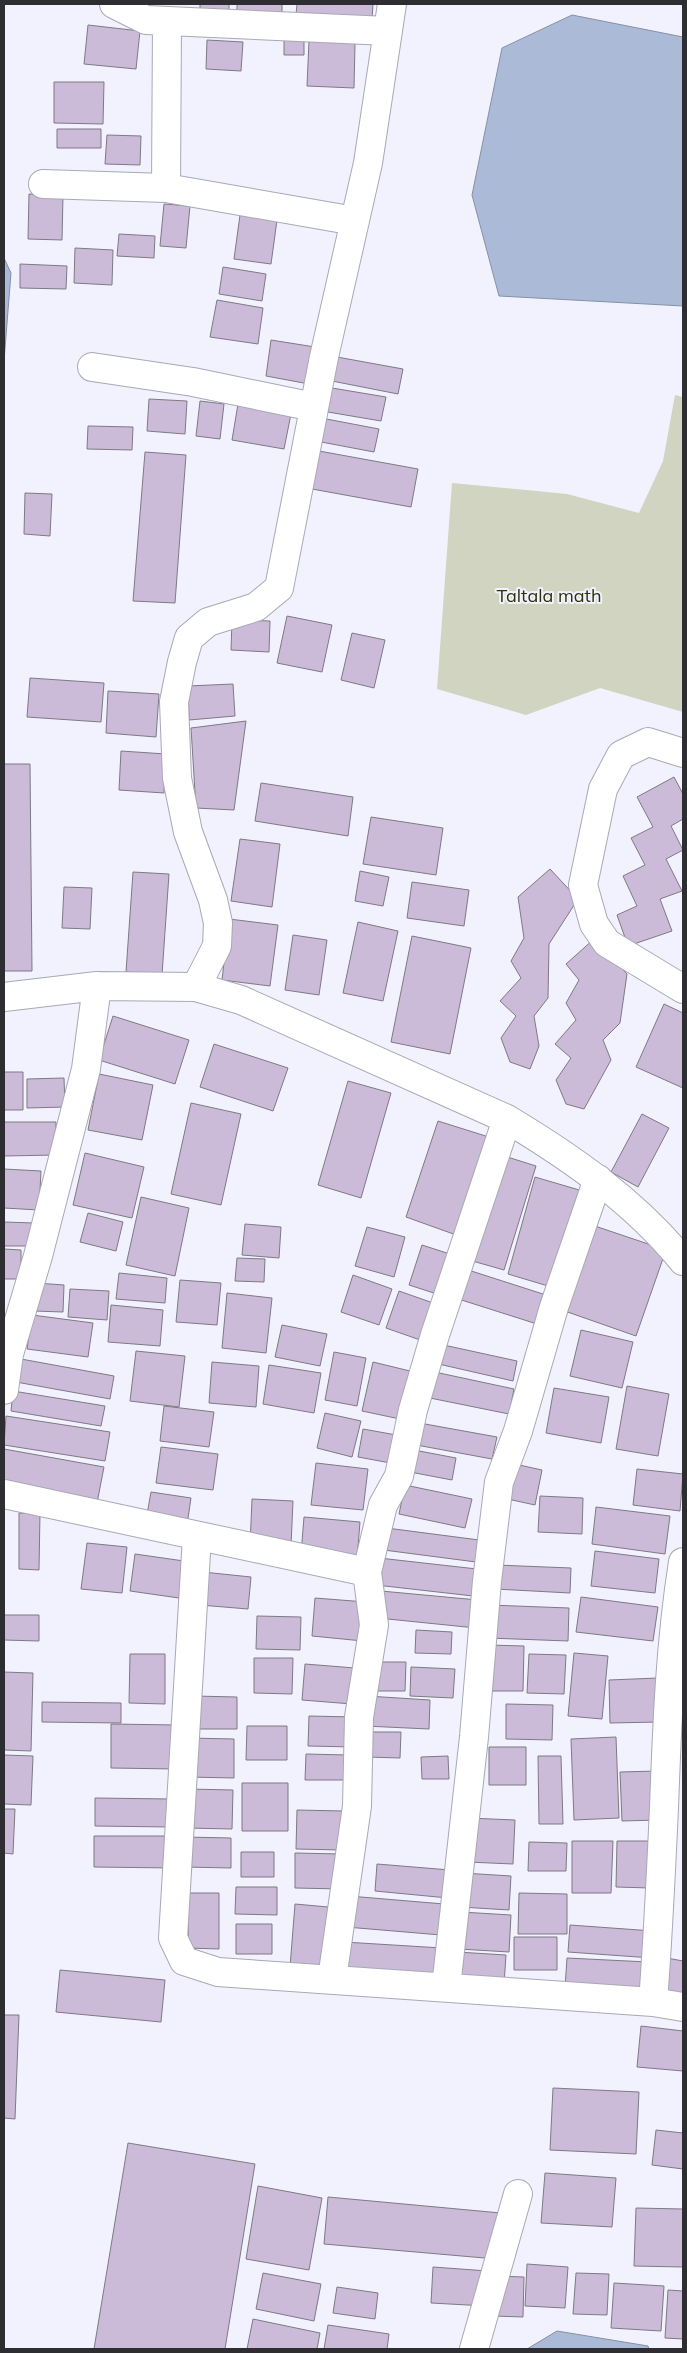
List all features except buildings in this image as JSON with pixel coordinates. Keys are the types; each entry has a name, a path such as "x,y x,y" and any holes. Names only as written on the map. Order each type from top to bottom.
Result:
{"street":[{"path":"114,4 146,20 388,31"},
{"path":"196,987 217,946 218,923 213,900 188,832 177,778 174,702 189,638 208,622 256,607 279,588 314,407 368,163 392,4"},
{"path":"166,188 167,21"},
{"path":"43,184 166,188 355,221"},
{"path":"92,367 194,382 314,407"},
{"path":"683,753 648,742 621,755 602,790 583,885 594,924 607,942 683,989"},
{"path":"4,1390 6,1354 38,1256 86,1069 97,986"},
{"path":"4,997 97,986 196,987 241,1000 507,1119 542,1140 598,1179 666,1240 683,1261"},
{"path":"332,1979 357,1806 360,1717 374,1625 367,1572 383,1505 399,1476 413,1410 435,1335 507,1119"},
{"path":"446,1987 474,1737 487,1581 499,1482 518,1431 554,1307 598,1179"},
{"path":"4,1494 367,1572"},
{"path":"197,1536 172,1938 184,1961 218,1972 654,2002 683,2007"},
{"path":"654,2002 661,1896 670,1668 674,1619 683,1562"},
{"path":"474,2349 518,2194"}],"green space":[{"name":"Taltala math","path":"675,395 683,397 683,712 600,688 526,715 437,689 452,483 567,494 639,513 663,461"}],"water":[{"path":"572,15 683,37 683,306 499,296 472,195 502,48"},
{"path":"4,258 11,273 4,361"},
{"path":"557,2331 648,2346 649,2349 527,2349"}]}
